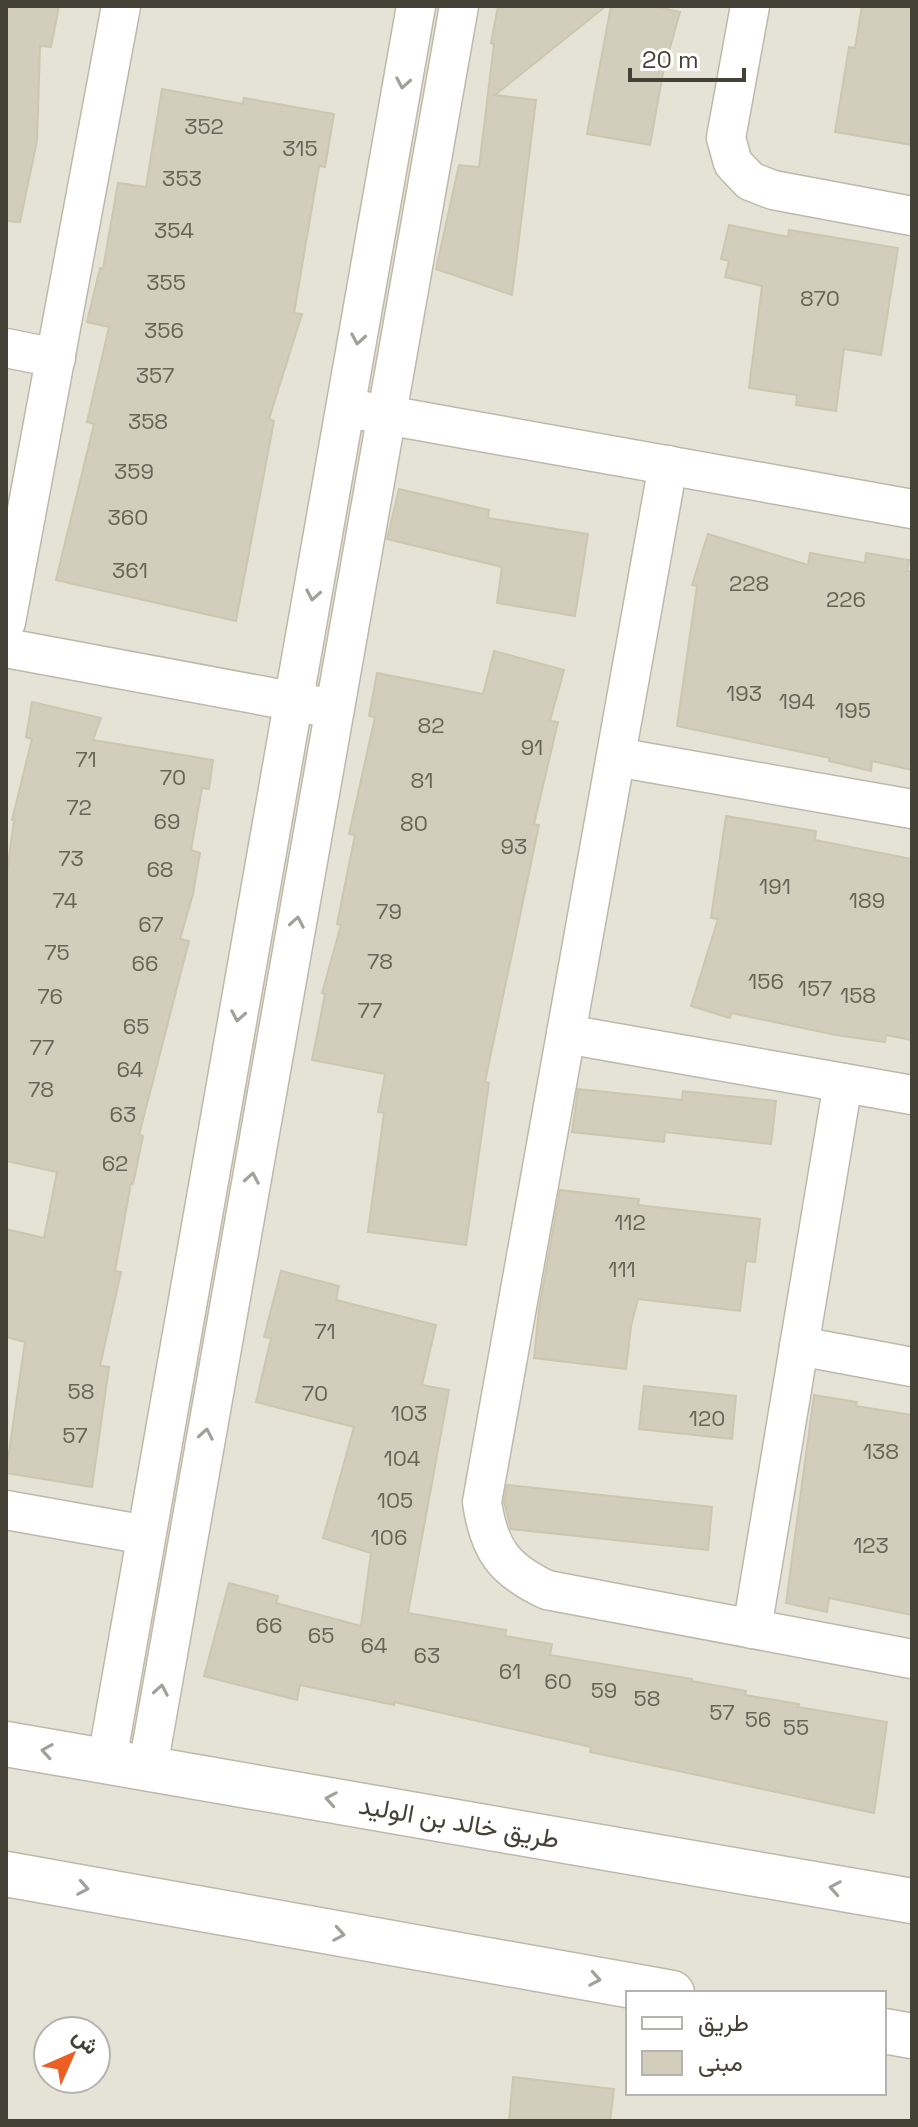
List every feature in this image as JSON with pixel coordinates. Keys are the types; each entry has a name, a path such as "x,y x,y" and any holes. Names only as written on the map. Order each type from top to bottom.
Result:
{"street":[{"path":"6,622 121,6"},
{"path":"127,1764 146,1535 416,6"},
{"path":"127,1764 335,709 459,6"},
{"path":"750,6 726,138 733,163 750,181 773,190 912,216"},
{"path":"6,348 56,358"},
{"path":"346,407 912,509"},
{"path":"668,465 482,1502 486,1531 500,1557 521,1578 547,1590 912,1659"},
{"path":"6,648 335,709"},
{"path":"616,757 912,809"},
{"path":"566,1034 912,1095"},
{"path":"752,1629 843,1083"},
{"path":"799,1346 912,1367"},
{"path":"6,1510 146,1535"},
{"name":"طريق خالد بن الوليد","path":"6,1744 912,1901"},
{"path":"6,1874 661,1991"},
{"path":"886,2031 912,2036"}],"shaded area":[{"path":"6,6 912,6 912,2121 6,2121"}],"building":[{"path":"6,6 59,6 51,47 40,46 37,141 20,222 6,221"},
{"path":"498,6 606,6 495,95 536,100 512,295 436,269 459,165 479,167 494,44 491,43"},
{"path":"611,6 653,6 680,12 663,73 650,145 587,134"},
{"path":"862,6 912,6 912,145 835,132 849,47 855,48"},
{"path":"162,89 243,104 244,98 334,114 325,167 319,166 294,313 302,314 269,419 274,421 236,621 56,580 94,424 87,422 109,327 87,322 100,268 103,269 118,183 146,187"},
{"path":"729,225 788,237 789,230 898,248 881,355 844,349 836,411 796,405 797,395 749,388 762,286 725,277 729,261 721,259"},
{"path":"399,489 489,510 488,518 588,534 575,616 497,603 502,567 387,539"},
{"path":"708,534 808,565 810,553 865,563 866,553 909,560 907,571 912,572 912,770 872,761 871,771 829,761 830,758 677,726 697,586 692,585"},
{"path":"494,651 564,670 550,721 558,722 534,824 539,825 485,1082 489,1083 466,1245 368,1232 384,1113 378,1112 385,1074 312,1060 325,994 322,993 341,925 337,924 355,835 349,834 375,717 369,716 377,673 483,694"},
{"path":"32,702 101,718 93,740 213,760 209,789 202,788 191,850 200,853 193,894 180,939 189,941 139,1135 143,1136 115,1271 121,1272 100,1366 109,1367 92,1487 6,1473 25,1342 6,1337 6,1229 44,1238 57,1172 6,1161 6,880 12,820 32,739 26,737"},
{"path":"726,816 816,831 815,840 912,859 912,1040 886,1035 885,1042 836,1035 731,1013 730,1018 691,1006 718,919 711,918"},
{"path":"578,1089 682,1100 683,1091 776,1101 771,1144 665,1132 664,1142 572,1132"},
{"path":"560,1190 639,1199 638,1205 760,1219 755,1262 746,1261 740,1311 638,1299 626,1369 534,1358 539,1309"},
{"path":"281,1271 339,1286 336,1300 436,1325 422,1385 449,1390 408,1613 506,1630 505,1636 552,1644 550,1655 692,1679 746,1691 745,1695 799,1704 798,1707 887,1722 874,1813 590,1752 591,1747 394,1702 394,1705 300,1685 297,1700 204,1676 229,1583 278,1596 276,1603 361,1626 371,1553 323,1538 354,1427 256,1402 271,1338 264,1337"},
{"path":"644,1386 736,1396 732,1439 639,1429"},
{"path":"814,1395 912,1415 912,1615 829,1598 827,1612 786,1603"},
{"path":"507,1485 712,1507 708,1550 511,1529 504,1502"},
{"path":"513,2077 614,2089 610,2121 509,2121"}]}
